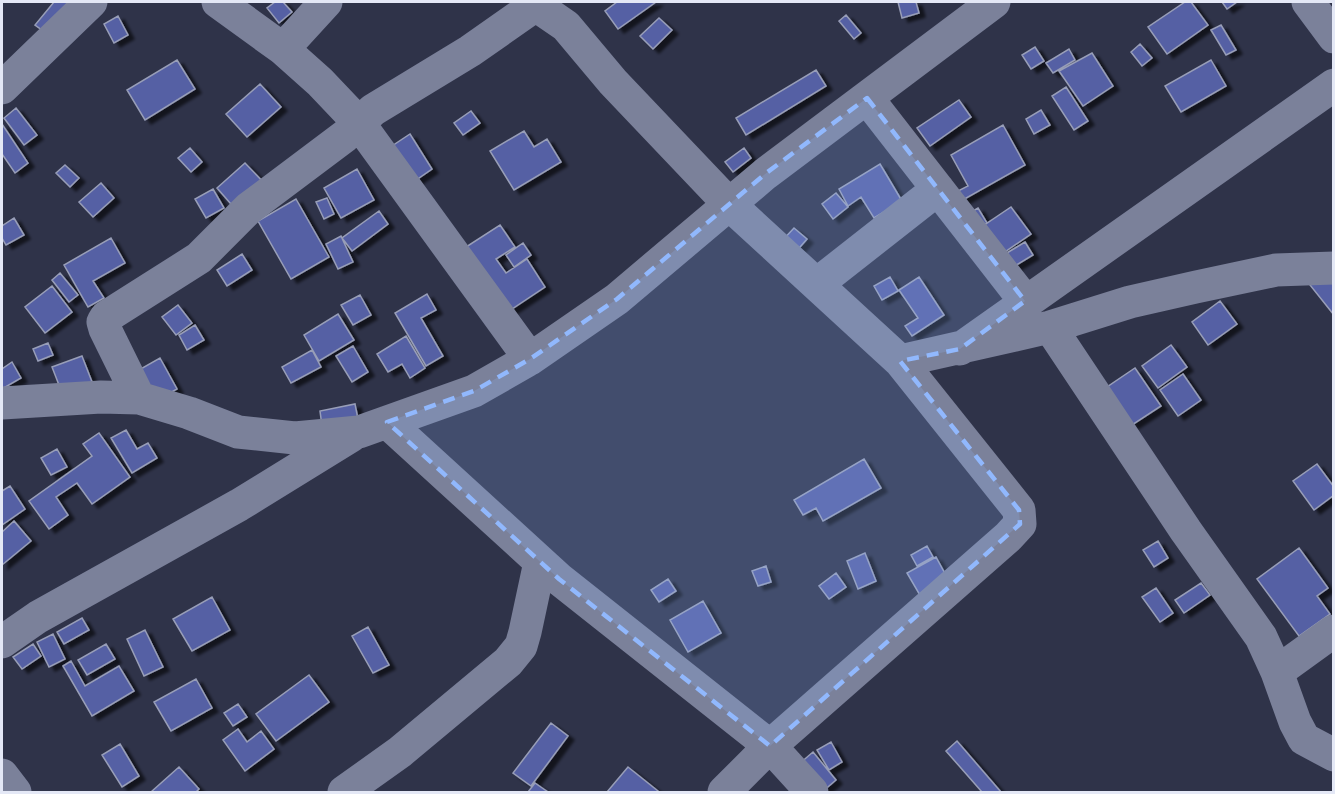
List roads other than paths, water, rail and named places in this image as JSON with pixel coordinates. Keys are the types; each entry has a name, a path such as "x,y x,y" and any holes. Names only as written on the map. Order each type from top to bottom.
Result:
{"street":[{"path":"2,88 91,2"},
{"path":"218,2 283,49 320,82 358,122 530,359"},
{"path":"283,49 326,2"},
{"path":"2,642 38,617 373,427 474,391 530,359 617,299 729,204 994,2"},
{"path":"1308,2 1334,38"},
{"path":"139,398 105,329 103,322 106,317 199,258 249,208 345,136 373,110 470,51 536,3 566,26 613,82 729,204 900,361 1019,510 1020,524 1008,537 770,746 724,792"},
{"path":"960,349 1334,85"},
{"path":"867,98 1025,301"},
{"path":"817,284 938,189"},
{"path":"900,361 1050,327 1130,302 1208,284 1276,270 1334,268"},
{"path":"1050,327 1186,531 1261,637 1304,739 1334,755"},
{"path":"2,403 139,398 189,413 238,432 295,438 373,427 559,579 770,746 812,792"},
{"path":"356,789 508,662 520,646 525,632 540,562"},
{"path":"1277,672 1334,631"},
{"path":"2,775 15,792"}]}
